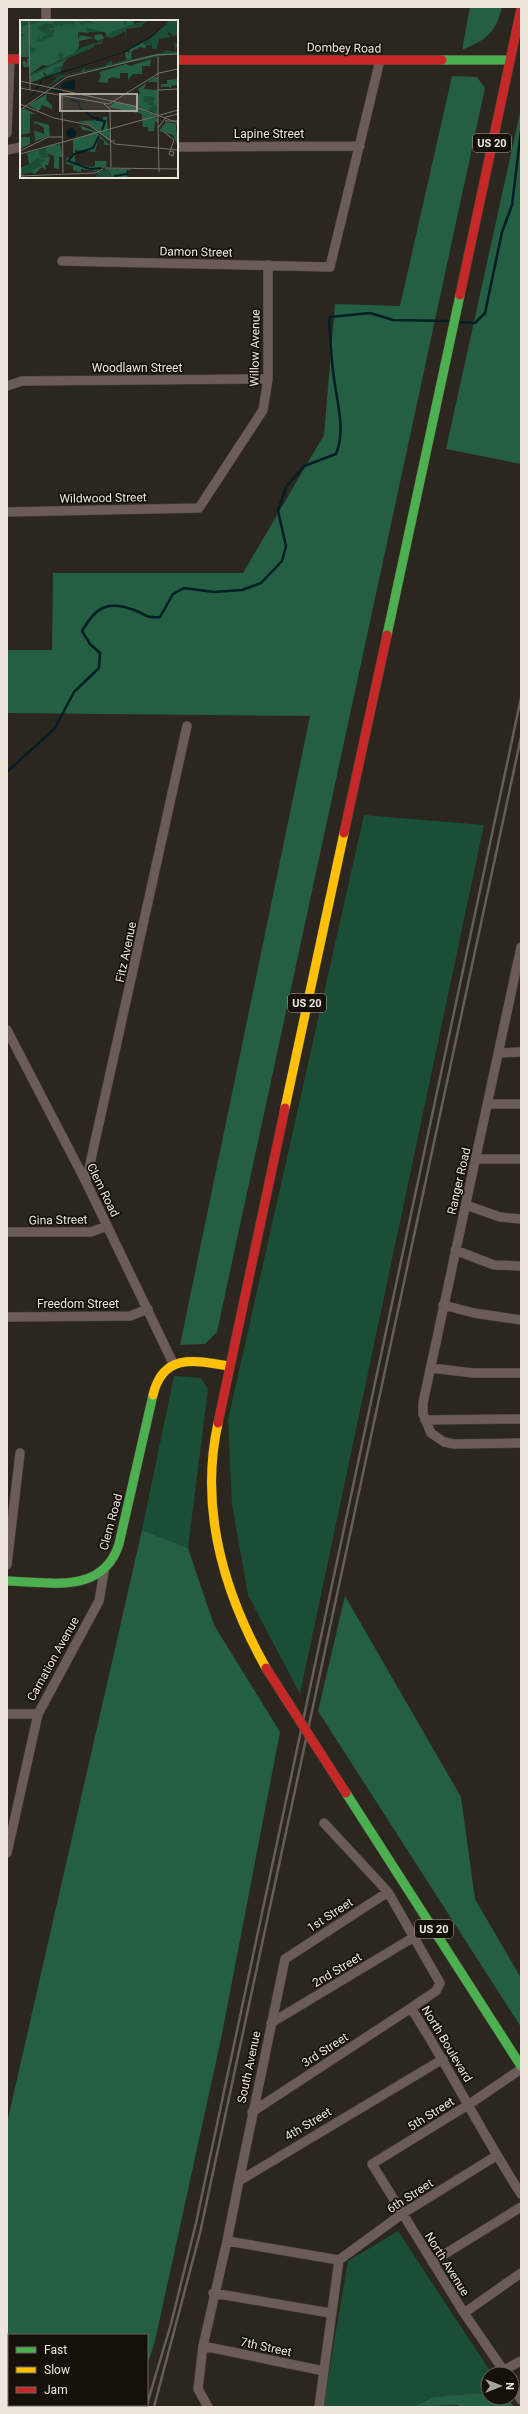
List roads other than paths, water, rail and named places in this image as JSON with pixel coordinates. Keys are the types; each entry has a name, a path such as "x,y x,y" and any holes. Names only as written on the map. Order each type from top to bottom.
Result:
{"main road":[{"name":"US 20","path":"521,9 228,1366 214,1447 212,1495 214,1528 220,1561 229,1595 242,1626 266,1668 521,2067"},
{"path":"9,59 20,59"},
{"name":"Dombey Road","path":"178,60 510,60"},
{"path":"172,1363 183,1360 228,1366"},
{"name":"Clem Road","path":"104,1572 113,1559 119,1544 155,1388 161,1375 172,1363"},
{"path":"7,1581 79,1581 92,1578 104,1572"}],"street":[{"path":"46,7 46,20"},
{"path":"7,133 9,59"},
{"path":"360,146 380,60"},
{"name":"Lapine Street","path":"178,147 360,146"},
{"name":"Damon Street","path":"62,261 330,267 360,146"},
{"path":"7,150 20,148"},
{"name":"Willow Avenue","path":"200,508 263,410 268,379 268,265"},
{"name":"Woodlawn Street","path":"7,386 22,381 268,379"},
{"name":"Wildwood Street","path":"7,512 200,508"},
{"name":"Fitz Avenue","path":"86,1182 187,726"},
{"name":"Ranger Road","path":"425,1420 424,1403 443,1304 466,1205 521,947"},
{"path":"511,996 521,996"},
{"name":"Clem Road","path":"7,1030 86,1182 148,1309 172,1363"},
{"path":"499,1053 521,1052"},
{"path":"488,1104 521,1104"},
{"path":"476,1159 521,1159"},
{"path":"466,1205 500,1217 521,1219"},
{"name":"Gina Street","path":"7,1232 91,1232 107,1226"},
{"path":"455,1250 494,1265 521,1266"},
{"path":"443,1304 474,1313 521,1320"},
{"name":"Freedom Street","path":"7,1317 130,1316 148,1309"},
{"path":"431,1368 473,1373 521,1373"},
{"path":"521,1419 425,1420 431,1433 444,1442 454,1444 521,1443"},
{"path":"7,1566 20,1453"},
{"name":"Carnation Avenue","path":"7,1853 9,1837 38,1714 99,1601 104,1572"},
{"path":"7,1714 38,1714"},
{"name":"North Boulevard","path":"324,1822 388,1892 440,1983 436,1991 411,2008 443,2059 496,2156 521,2194"},
{"name":"1st Street","path":"284,1959 388,1892"},
{"name":"2nd Street","path":"271,2023 414,1937"},
{"name":"South Avenue","path":"239,2180 284,1959"},
{"name":"3rd Street","path":"252,2112 411,2008"},
{"name":"4th Street","path":"239,2180 443,2059"},
{"name":"5th Street","path":"372,2164 468,2105 521,2067"},
{"name":"6th Street","path":"339,2260 402,2214 496,2156"},
{"name":"North Avenue","path":"372,2164 464,2313 501,2366"},
{"path":"208,2407 198,2389 203,2346 213,2292 227,2241 239,2180"},
{"path":"432,2262 521,2207"},
{"path":"227,2241 339,2260 330,2314 319,2407"},
{"path":"464,2313 521,2273"},
{"path":"213,2292 330,2314"},
{"name":"7th Street","path":"203,2346 324,2372"}],"waterway":[{"path":"458,322 475,323 485,313 502,232 512,205 521,131"},
{"path":"7,772 55,728 74,692 99,668 100,653 90,644 82,631 97,611 109,606 116,606 134,610 148,617 160,617 173,594 184,588 214,592 242,590 261,583 282,561 286,546 278,511 286,487 304,466 336,454 339,445 341,426 332,364 329,323 330,317 370,313 393,320 449,321"}],"railway":[{"path":"148,2401 171,2324 196,2223 521,698"},
{"path":"154,2407 200,2233 521,737"}]}
